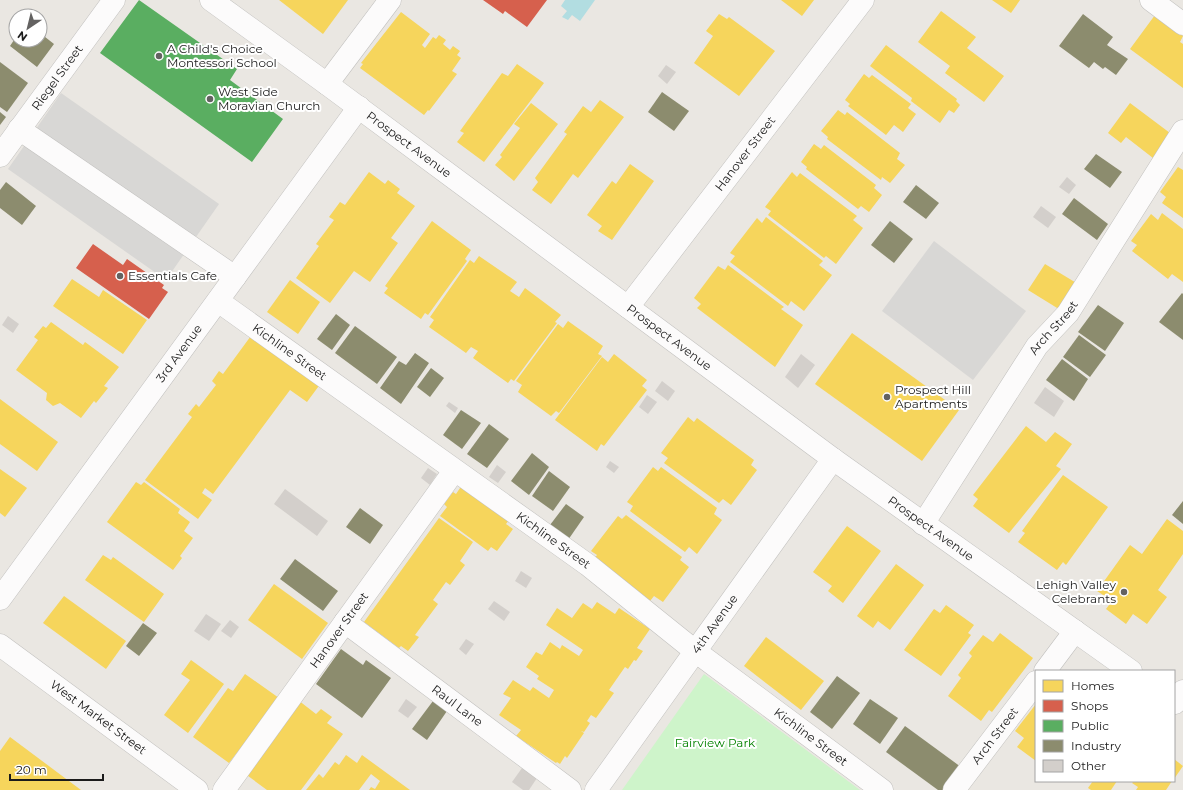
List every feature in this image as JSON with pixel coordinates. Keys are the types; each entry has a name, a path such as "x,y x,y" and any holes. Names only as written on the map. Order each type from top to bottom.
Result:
{"street":[{"name":"Riegel Street","path":"0,156 114,0"},
{"name":"Prospect Avenue","path":"211,0 359,107 833,459 1130,670"},
{"path":"327,84 390,0"},
{"name":"Hanover Street","path":"628,307 863,0"},
{"path":"1151,0 1183,24"},
{"name":"3rd Avenue","path":"0,599 359,107"},
{"path":"20,129 235,277"},
{"name":"Arch Street","path":"924,524 1037,346 1068,313 1183,131"},
{"name":"Kichline Street","path":"218,301 454,471 588,565 695,651 882,790"},
{"name":"4th Avenue","path":"596,790 833,459"},
{"name":"Hanover Street","path":"224,790 454,471"},
{"name":"Raul Lane","path":"344,622 570,790"},
{"path":"1046,670 1075,631"},
{"name":"West Market Street","path":"0,645 197,790"},
{"name":"Arch Street","path":"954,790 1035,683"}],"green space":[{"name":"Fairview Park","path":"704,674 860,790 622,790"}],"shaded area":[{"path":"61,93 219,204 166,280 8,169"},
{"path":"934,241 1026,311 973,380 882,311"}],"water":[{"path":"565,0 595,0 580,21 572,15 568,20 562,17 567,11 561,6"}],"building: Homes":[{"path":"279,0 348,0 323,34"},
{"path":"781,0 814,0 802,16"},
{"path":"992,0 1020,0 1011,13"},
{"path":"941,11 976,37 967,48 1004,76 984,102 945,73 950,66 918,42"},
{"path":"401,12 430,34 422,45 425,48 433,37 436,39 439,35 446,40 443,44 450,50 453,46 460,51 457,55 461,58 452,71 457,74 429,111 428,110 424,115 360,68 363,64 361,63"},
{"path":"719,14 727,19 729,17 775,51 739,96 694,63 713,36 706,31"},
{"path":"1155,15 1183,36 1180,42 1183,44 1183,88 1130,49"},
{"path":"886,45 957,99 956,101 960,105 954,113 949,110 940,123 911,101 912,98 870,66"},
{"path":"517,64 544,83 484,162 457,142 464,133 460,131 502,73 508,76"},
{"path":"864,74 869,78 872,75 911,104 908,108 916,114 903,132 894,125 886,135 848,106 850,104 845,100"},
{"path":"600,100 624,117 578,178 573,174 551,204 532,190 538,182 535,178 567,134 564,132 583,106 591,112"},
{"path":"531,103 558,124 514,181 495,165 502,157 500,155 520,128 514,124"},
{"path":"1130,103 1170,133 1153,158 1126,137 1121,143 1108,133"},
{"path":"838,110 845,115 847,112 900,153 897,159 905,165 890,183 882,177 881,180 827,139 828,137 821,131"},
{"path":"814,144 821,149 824,145 876,185 874,188 882,195 869,212 861,206 858,209 806,169 807,167 801,162"},
{"path":"630,164 654,181 612,240 598,231 602,226 587,215 612,181 616,184"},
{"path":"1178,167 1183,170 1183,218 1162,203 1166,197 1160,192"},
{"path":"369,172 385,184 388,180 400,189 397,193 415,206 391,238 398,243 370,282 354,271 330,303 296,278 319,246 316,244 334,220 329,217 340,202 345,205"},
{"path":"792,172 797,177 800,173 857,216 853,220 863,228 836,264 826,256 824,258 768,215 771,211 765,207"},
{"path":"1162,213 1183,229 1183,282 1172,274 1168,279 1132,251 1137,245 1131,241 1151,214 1158,220"},
{"path":"766,217 823,261 819,265 832,275 804,311 791,301 788,306 730,262 735,256 730,253 757,218 762,223"},
{"path":"432,221 471,250 465,259 467,261 428,315 425,313 421,319 384,293 388,288 385,286"},
{"path":"479,256 517,282 510,291 519,297 525,288 561,315 555,322 557,323 514,381 511,379 508,383 473,358 478,351 471,347 466,353 429,327 434,320 430,317 470,260 474,263"},
{"path":"1045,264 1078,284 1062,311 1028,290"},
{"path":"728,265 784,307 781,309 803,325 775,367 697,308 701,304 694,298 718,266 725,270"},
{"path":"72,279 99,297 103,290 147,320 123,354 53,306"},
{"path":"290,280 320,302 298,334 267,312"},
{"path":"568,321 603,346 598,354 602,356 559,413 556,411 551,416 518,392 522,385 516,381 558,324 563,328"},
{"path":"51,322 83,345 85,342 119,367 104,386 108,388 96,403 94,401 81,418 60,403 53,406 46,400 47,393 16,370 38,340 34,337 43,326 46,328"},
{"path":"256,329 321,383 307,402 290,390 213,494 205,488 202,493 212,500 198,519 145,480 192,417 188,414 196,404 199,407 216,385 212,381 219,371 223,374"},
{"name":"Prospect Hill Apartments","path":"852,333 959,410 922,461 815,384"},
{"path":"614,354 647,380 642,386 647,390 604,446 601,444 597,451 555,420 602,357 608,362"},
{"path":"0,399 58,442 37,471 0,444"},
{"path":"688,417 694,422 697,418 754,460 751,465 757,470 731,505 723,499 719,503 664,463 668,458 661,453"},
{"path":"1026,426 1046,442 1055,432 1072,444 1056,466 1061,469 1009,533 973,506 978,499 973,495"},
{"path":"653,467 658,471 661,467 717,508 714,514 722,520 697,554 689,547 685,552 630,511 633,506 627,502"},
{"path":"0,469 27,488 5,517 0,513"},
{"path":"1063,475 1108,507 1066,565 1063,562 1057,570 1018,542 1025,533 1022,531"},
{"path":"136,482 141,485 144,482 180,509 178,513 190,522 184,531 193,538 180,556 182,558 173,570 107,522"},
{"path":"464,482 512,516 506,524 513,529 497,551 491,547 488,551 440,516 447,507 444,504 453,492 456,494"},
{"path":"626,515 682,557 680,560 689,567 663,602 654,596 650,601 594,559 597,555 591,551 618,516 622,519"},
{"path":"439,518 473,542 460,561 465,565 450,585 446,582 433,600 438,604 415,635 419,637 408,651 401,646 399,648 364,622"},
{"path":"1167,519 1183,531 1183,554 1158,590 1167,597 1147,624 1133,614 1126,624 1106,609 1112,601 1097,591 1130,545 1142,554"},
{"path":"847,526 881,551 843,603 828,591 832,586 813,572"},
{"path":"103,555 111,560 113,557 164,594 144,622 85,580"},
{"path":"896,564 924,585 890,630 878,621 873,628 857,616"},
{"path":"274,584 328,623 302,659 248,620"},
{"path":"64,596 126,641 106,669 43,623"},
{"path":"597,602 615,614 619,608 650,629 637,648 643,651 628,669 625,667 609,690 614,693 596,718 591,715 587,721 590,723 584,732 581,731 584,733 567,758 565,756 560,764 557,762 556,763 516,736 521,730 499,715 511,698 503,694 513,680 530,691 533,687 549,698 554,690 537,679 539,676 526,667 536,652 542,655 550,642 560,649 562,645 579,656 583,650 546,625 557,608 572,618 583,603 592,609"},
{"path":"946,605 974,625 968,633 971,635 941,676 904,650 934,609 940,613"},
{"path":"1000,633 1033,658 992,712 989,710 981,721 948,696 961,678 958,675 972,656 969,653 983,635 993,642"},
{"path":"766,637 824,681 801,710 744,666"},
{"path":"191,660 224,684 188,733 164,715 190,680 181,674"},
{"path":"245,674 279,698 229,763 193,737 228,688 233,691"},
{"path":"298,700 316,714 321,709 332,717 327,723 343,734 301,790 267,790 244,773"},
{"path":"1035,705 1035,760 1017,747 1024,738 1015,731"},
{"path":"10,737 81,790 0,790 0,751"},
{"path":"346,755 357,763 362,755 410,790 369,790 371,787 375,789 380,781 371,774 359,790 306,790 319,774 323,778 335,762 339,765"},
{"path":"1175,760 1183,766 1175,778"},
{"path":"1092,782 1116,782 1111,790 1091,790 1088,788"},
{"path":"1171,782 1166,790 1136,790 1138,787 1132,783"}],"building: Shops":[{"path":"483,0 547,0 527,27 505,11 503,14"},
{"name":"Essentials Cafe","path":"93,244 123,265 127,259 164,285 162,288 168,292 149,319 76,268"}],"building: Public":[{"name":"West Side Moravian Church","path":"139,0 237,69 230,80 283,119 252,162 100,53"}],"building: Industry":[{"path":"1083,14 1113,37 1107,45 1128,59 1116,75 1105,67 1103,69 1094,62 1089,68 1059,46"},
{"path":"48,39 54,44 37,67 13,48 48,48"},
{"path":"0,62 28,83 7,112 0,107"},
{"path":"662,92 689,111 674,131 648,112"},
{"path":"0,112 6,117 0,125"},
{"path":"1096,154 1122,172 1110,188 1084,169"},
{"path":"6,182 36,206 22,225 0,208 0,190"},
{"path":"916,185 939,203 926,219 903,202"},
{"path":"1074,198 1108,224 1097,240 1062,214"},
{"path":"890,221 913,239 894,263 871,245"},
{"path":"1182,293 1183,294 1183,340 1159,322"},
{"path":"1098,305 1124,323 1105,351 1078,332"},
{"path":"336,314 350,325 332,350 317,339"},
{"path":"355,326 397,357 377,384 335,353"},
{"path":"1079,335 1106,355 1090,377 1063,357"},
{"path":"415,353 429,363 401,404 380,388 399,361 406,365"},
{"path":"1062,359 1088,379 1074,401 1046,380"},
{"path":"431,368 444,378 430,397 417,387"},
{"path":"461,410 481,423 462,449 443,435"},
{"path":"489,424 509,439 487,468 467,454"},
{"path":"532,453 549,467 529,495 511,481"},
{"path":"549,471 570,487 553,511 532,496"},
{"path":"1183,501 1183,524 1172,515"},
{"path":"566,504 584,517 568,540 550,525"},
{"path":"360,508 383,525 370,544 346,527"},
{"path":"295,559 338,591 323,611 280,579"},
{"path":"143,623 157,633 139,656 126,646"},
{"path":"341,649 363,665 366,660 391,678 362,718 316,684"},
{"path":"837,676 860,693 832,729 810,712"},
{"path":"870,699 898,718 880,744 853,724"},
{"path":"433,701 447,711 427,740 412,729"},
{"path":"905,726 961,767 944,790 938,790 886,752"}],"building: Other":[{"path":"666,65 676,72 667,84 658,76"},
{"path":"1067,177 1076,185 1069,194 1059,187"},
{"path":"1041,206 1056,217 1048,228 1033,217"},
{"path":"8,316 19,324 13,333 2,325"},
{"path":"801,354 815,365 798,388 785,377"},
{"path":"662,381 675,391 668,401 655,391"},
{"path":"1045,387 1064,401 1054,417 1034,403"},
{"path":"647,395 657,402 648,414 639,407"},
{"path":"449,402 458,408 455,413 446,406"},
{"path":"610,461 619,467 614,473 606,467"},
{"path":"497,465 506,472 498,483 489,477"},
{"path":"428,468 437,474 430,485 421,478"},
{"path":"285,489 328,521 317,536 274,504"},
{"path":"521,571 532,578 526,588 515,581"},
{"path":"494,601 510,612 504,621 488,609"},
{"path":"206,614 221,624 209,641 194,631"},
{"path":"230,620 239,627 231,638 221,631"},
{"path":"466,639 474,644 466,655 459,649"},
{"path":"406,699 417,707 408,718 398,711"},
{"path":"522,768 537,778 529,790 523,790 512,782"}],"place":[{"name":"A Child's Choice Montessori School","path":"159,56"},
{"name":"West Side Moravian Church","path":"210,99"},
{"name":"Essentials Cafe","path":"120,276"},
{"name":"Prospect Hill Apartments","path":"887,397"},
{"name":"Lehigh Valley Celebrants","path":"1124,592"}]}
